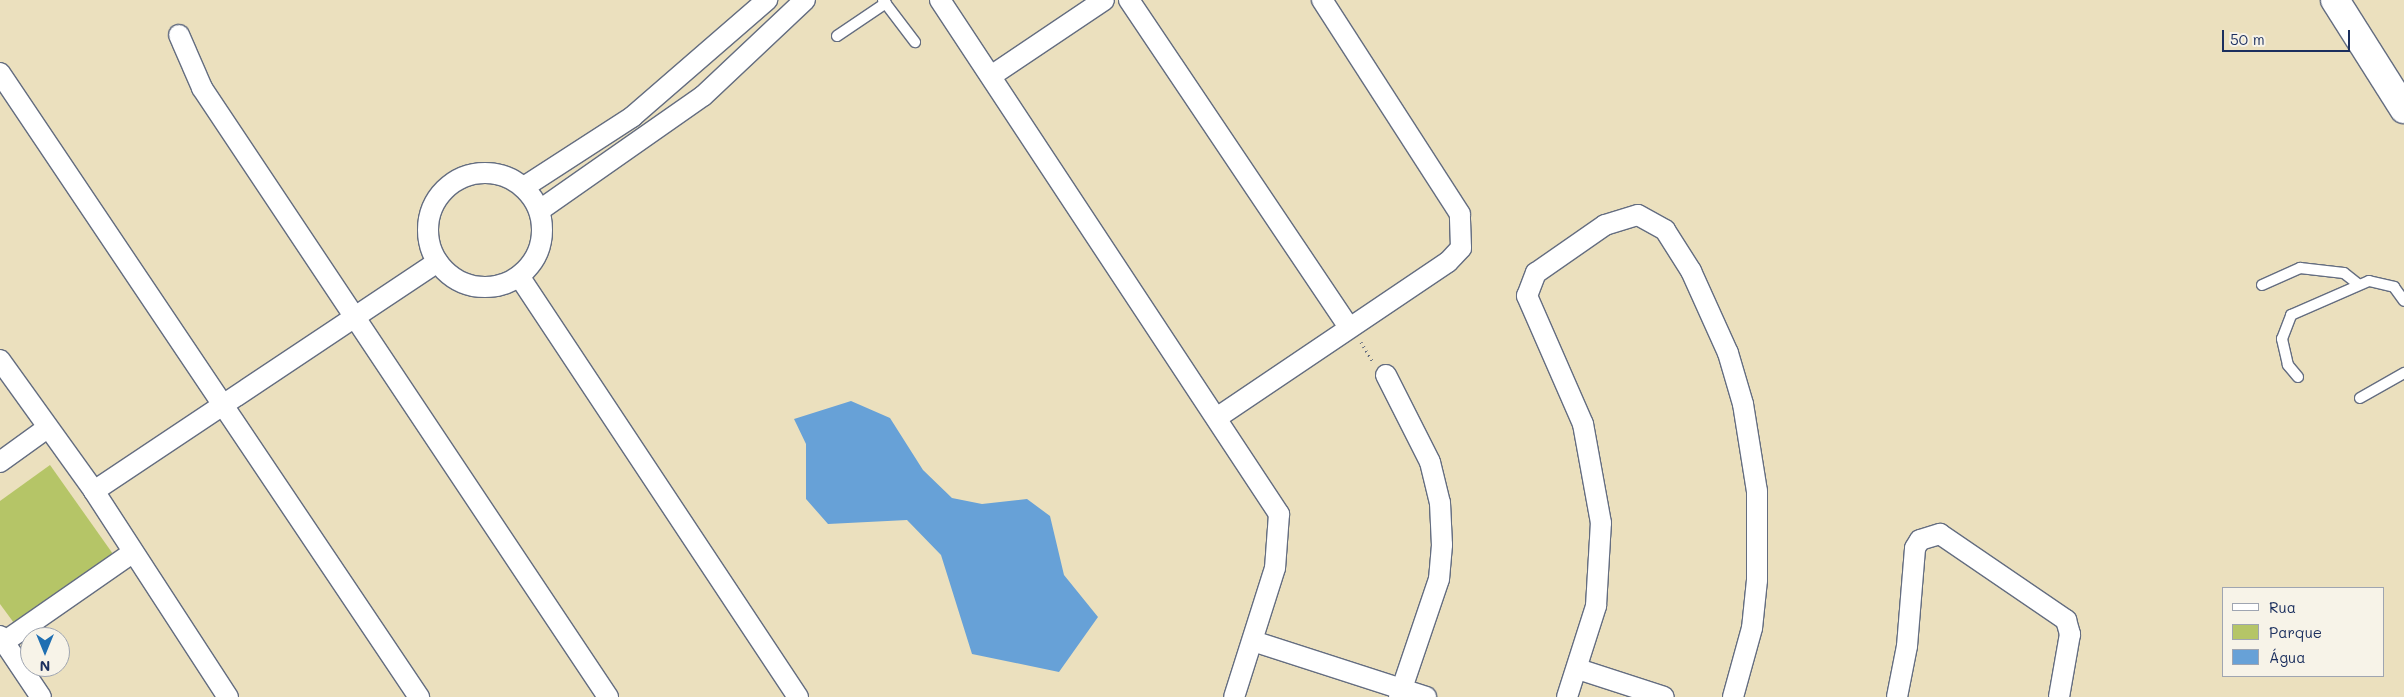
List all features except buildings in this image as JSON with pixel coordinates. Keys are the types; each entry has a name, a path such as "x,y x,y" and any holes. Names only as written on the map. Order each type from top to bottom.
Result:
{"main road":[{"path":"2335,0 2404,109"}],"street":[{"path":"524,187 632,117 767,0"},
{"path":"540,210 703,96 805,0"},
{"path":"940,0 1218,417 1280,514 1274,568 1253,641 1234,697"},
{"path":"991,76 1104,0"},
{"path":"1129,0 1348,327"},
{"path":"1218,417 1348,327 1448,262 1461,248 1464,232 1460,214 1322,0"},
{"path":"179,35 202,88 608,697"},
{"path":"0,73 222,406 420,697"},
{"path":"490,173 524,187 540,210 540,247 519,276 502,284 476,286 450,276 438,262 428,227 432,209 448,188 472,174 490,173"},
{"path":"1567,697 1578,669 1596,606 1601,523 1597,489 1583,424 1527,296 1536,273 1605,225 1638,215 1665,230 1691,271 1728,353 1745,412 1757,491 1758,571 1752,628 1733,697"},
{"path":"94,491 438,262"},
{"path":"519,276 798,697"},
{"path":"0,360 46,429 94,491 132,553 228,697"},
{"path":"1386,375 1430,462 1442,536 1439,579 1401,693"},
{"path":"0,462 46,429"},
{"path":"1897,697 1908,637 1915,548 1920,540 1940,534 2066,620 2070,634 2059,697"},
{"path":"41,697 2,639 132,553"},
{"path":"1253,641 1401,693 1426,697"},
{"path":"1578,669 1664,697"}],"lane":[{"path":"837,36 885,2 915,42"},
{"path":"2262,285 2300,268 2344,273 2358,284"},
{"path":"2298,377 2288,365 2283,327 2304,308 2358,284 2383,281 2404,301"},
{"path":"2360,398 2404,373"}],"path":[{"path":"1348,327 1386,375"}],"green space":[{"path":"50,465 113,554 14,623 0,604 0,501"}],"water":[{"path":"851,401 890,418 923,470 952,498 982,504 1027,499 1050,516 1064,575 1098,617 1059,672 972,654 941,555 907,520 828,524 806,499 806,444 794,419"}]}
